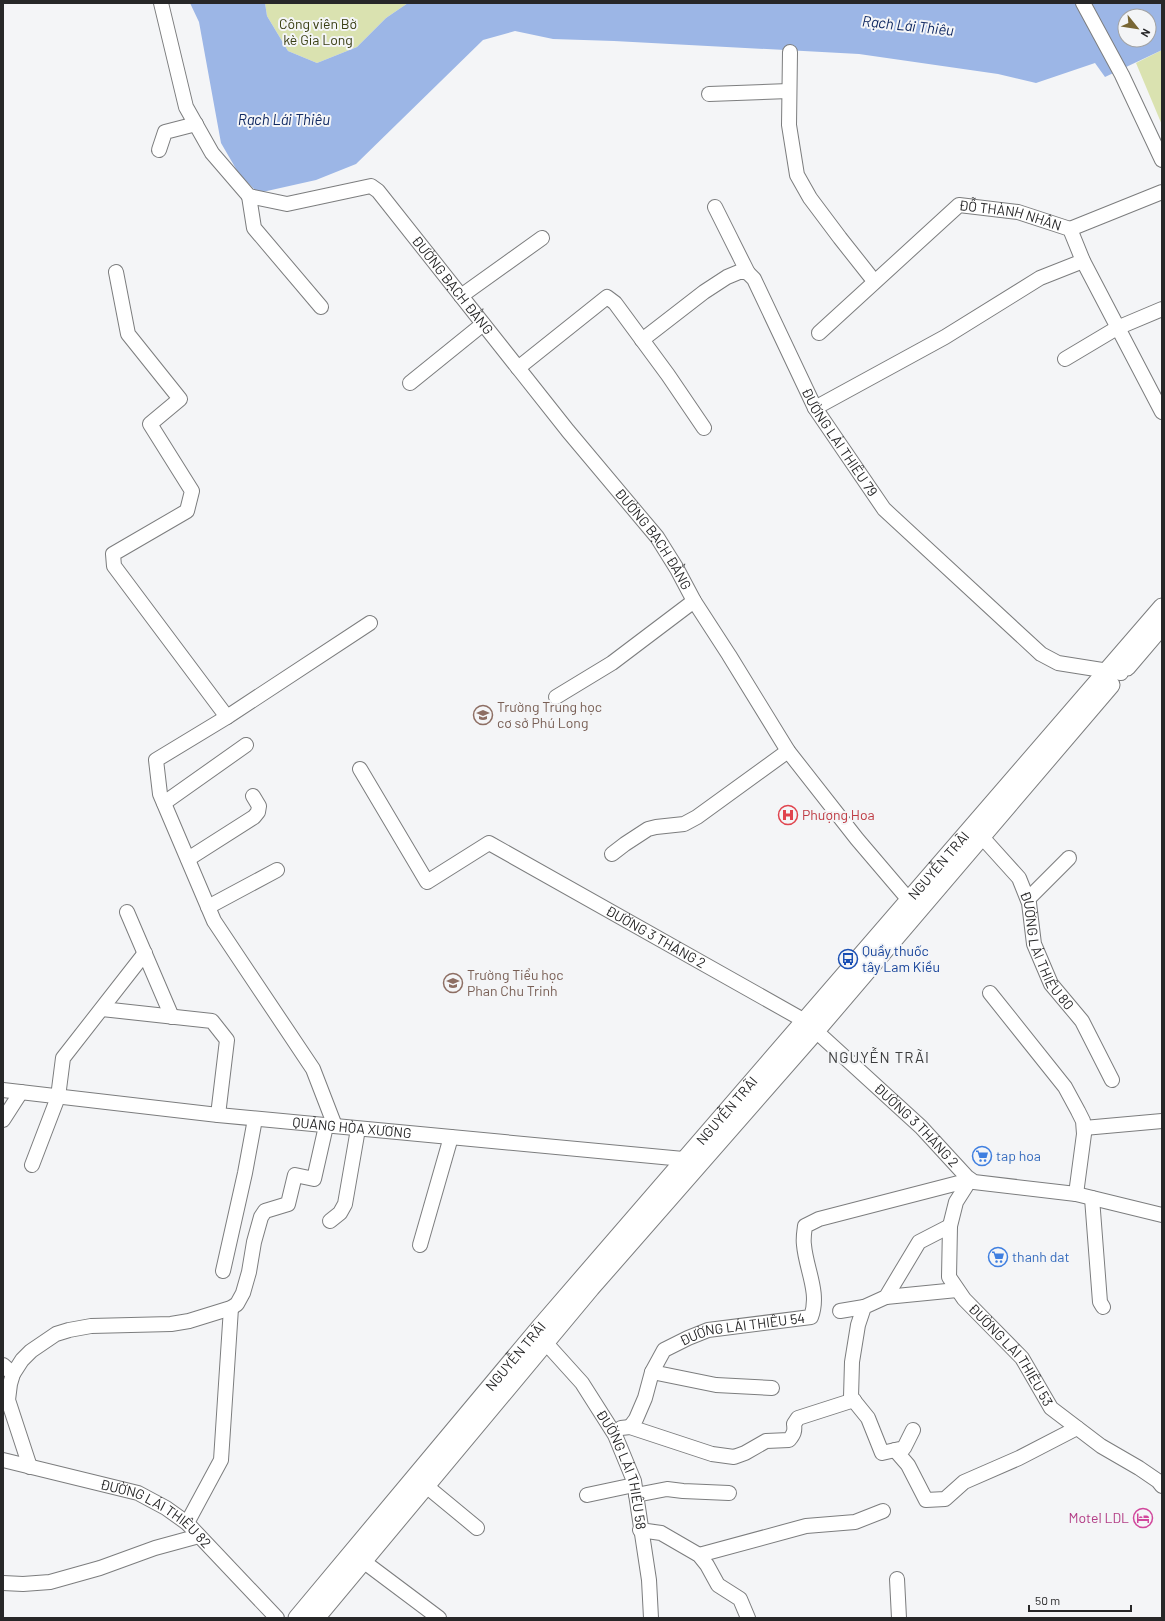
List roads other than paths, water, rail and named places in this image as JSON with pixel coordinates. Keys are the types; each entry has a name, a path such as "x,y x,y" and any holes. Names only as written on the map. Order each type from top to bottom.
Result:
{"main road":[{"name":"NGUYỄN TRÃI","path":"1115,672 1162,607"},
{"name":"NGUYỄN TRÃI","path":"297,1618 482,1406 685,1160 811,1026 976,832 1115,672 1162,626"},
{"name":"NGUYỄN TRÃI","path":"316,1618 425,1485 482,1406 545,1342 702,1161 811,1026 909,900 976,832"}],"street":[{"path":"161,3 186,107 219,162 245,192 254,228 322,307"},
{"path":"1083,3 1122,75 1162,160"},
{"path":"790,52 789,125 797,175 818,209 874,281"},
{"path":"709,94 790,91"},
{"path":"159,150 165,132 196,124"},
{"name":"ĐƯỜNG BẠCH ĐẰNG","path":"245,192 287,204 372,186 378,191 568,431 657,537 677,569 694,602 730,655 788,751 857,839 909,900"},
{"path":"1070,229 1162,192"},
{"name":"ĐỖ THÀNH NHÂN","path":"819,333 874,281 912,249 959,205 1018,212 1070,229 1083,261 1162,412"},
{"name":"ĐƯỜNG LÁI THIÊU 79","path":"715,207 748,273 754,279 815,408 884,509 1041,654 1058,663 1115,672"},
{"path":"461,296 542,238"},
{"path":"815,408 945,337 1040,278 1083,261"},
{"path":"116,272 128,334 180,399 150,424 192,491 187,511 113,554 114,566 227,717"},
{"path":"642,340 704,292 727,277 740,272 748,273"},
{"path":"518,368 607,297 615,303 668,375 704,428"},
{"path":"1065,359 1117,328 1162,309"},
{"path":"410,383 483,324"},
{"path":"556,697 612,663 694,602"},
{"path":"30,1467 8,1400 10,1384 8,1370 22,1360 30,1351 56,1334 69,1330 91,1326 171,1324 189,1321 231,1308 237,1304 243,1293 261,1217 266,1211 288,1204 295,1175 314,1179 331,1126 313,1069 214,921 160,794 156,760 227,717 370,622"},
{"path":"164,802 246,744"},
{"path":"612,854 625,844 653,827 679,826 689,822 788,751"},
{"name":"ĐƯỜNG 3 THÁNG 2","path":"360,769 427,882 489,843 811,1026 921,1127 968,1178"},
{"path":"188,859 254,817 258,812 259,806 253,796"},
{"name":"ĐƯỜNG LÁI THIÊU 80","path":"976,832 1019,878 1028,899 1034,944 1051,984 1082,1021 1112,1080"},
{"path":"1028,899 1069,858"},
{"path":"208,907 277,870"},
{"path":"128,912 172,1017"},
{"path":"32,1165 58,1097 63,1058 145,953"},
{"path":"990,993 1074,1100 1084,1128 1076,1194"},
{"path":"102,1009 212,1021 227,1040 218,1115"},
{"name":"QUẢNG HÒA XƯƠNG","path":"3,1090 255,1119 702,1161"},
{"path":"3,1120 21,1092"},
{"path":"222,1271 245,1173 255,1119"},
{"path":"1084,1128 1162,1121"},
{"path":"330,1221 340,1213 345,1204 358,1129"},
{"path":"420,1245 451,1137"},
{"path":"968,1178 981,1183 1076,1194 1162,1215"},
{"name":"ĐƯỜNG LÁI THIÊU 53","path":"968,1178 956,1202 950,1226 949,1277 957,1290 1022,1358 1051,1408 1101,1446 1139,1468 1158,1481 1162,1486"},
{"name":"ĐƯỜNG LÁI THIÊU 54","path":"630,1427 636,1419 645,1398 652,1372 664,1350 708,1330 811,1317 814,1307 812,1279 804,1245 805,1226 819,1219 968,1178"},
{"path":"1092,1198 1100,1302 1103,1307"},
{"path":"886,1297 919,1242 950,1226"},
{"path":"840,1311 864,1307 886,1297 957,1290"},
{"path":"864,1307 858,1325 852,1362 851,1397 868,1418 882,1453 904,1448 913,1430"},
{"path":"187,1523 222,1460 231,1308"},
{"name":"ĐƯỜNG LÁI THIÊU 58","path":"545,1342 582,1383 618,1442 635,1490 640,1530 649,1580 651,1618"},
{"path":"652,1372 716,1385 772,1388"},
{"path":"611,1429 630,1427 712,1454 734,1457 745,1453 766,1441 789,1440 793,1435 794,1424 798,1418 854,1400"},
{"path":"895,1450 908,1464 926,1500 944,1498 964,1482 1019,1458 1078,1428"},
{"name":"ĐƯỜNG LÁI THIÊU 82","path":"3,1460 138,1493 166,1508 187,1523 277,1618"},
{"path":"425,1485 477,1528"},
{"path":"587,1495 635,1490 667,1489 729,1493"},
{"path":"699,1555 806,1526 855,1522 883,1511"},
{"path":"640,1530 661,1533 685,1545 699,1555 707,1565 718,1585 740,1599 748,1618"},
{"path":"3,1583 23,1584 50,1582 100,1568 155,1548 199,1536"},
{"path":"363,1561 439,1618"},
{"path":"896,1580 899,1618"}],"water":[{"name":"Rạch Lái Thiêu","path":"190,3 265,3 267,16 288,51 317,63 357,47 386,18 408,3 1162,3 1162,50 1105,77 1095,63 1036,83 998,74 859,54 553,39 515,31 483,40 356,164 316,180 258,193 239,174 221,143 199,22"}],"place":[{"name":"Trường Trung học cơ sở Phú Long","path":"483,715"},
{"name":"Phượng Hoa","path":"788,815"},
{"name":"Quầy thuốc tây Lam Kiều","path":"848,959"},
{"name":"Trường Tiểu học Phan Chu Trinh","path":"453,983"},
{"name":"tap hoa","path":"982,1156"},
{"name":"thanh dat","path":"998,1257"},
{"name":"Motel LDL","path":"1143,1518"}],"district":[{"name":"NGUYỄN TRÃI","path":"879,1058"}],"park label":[{"name":"Công viên Bờ kè Gia Long","path":"318,32"}]}
